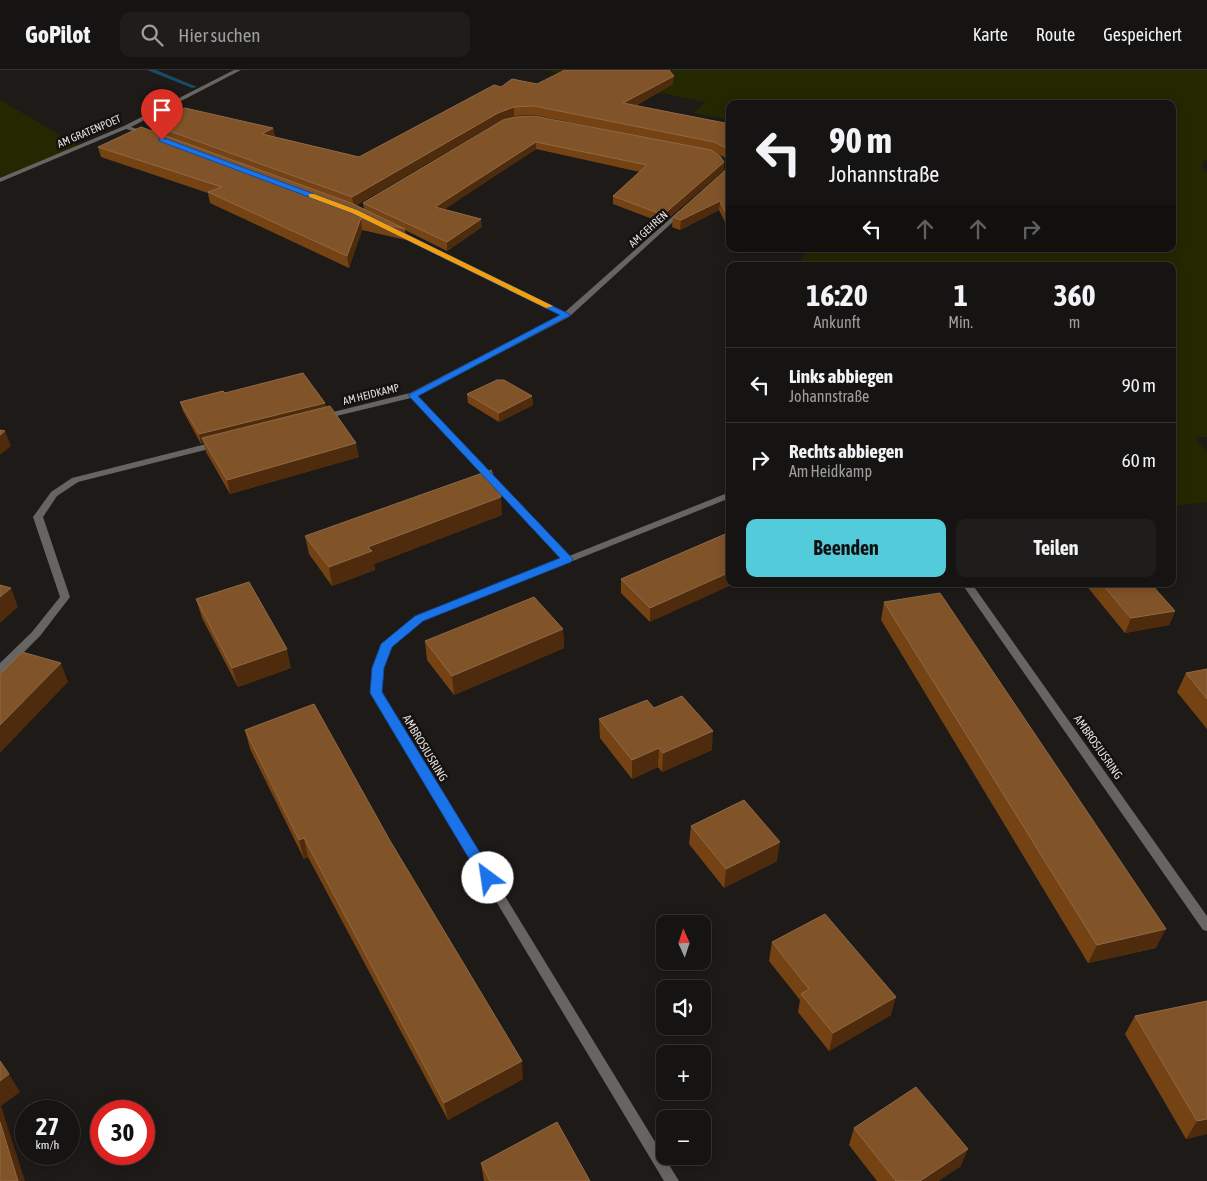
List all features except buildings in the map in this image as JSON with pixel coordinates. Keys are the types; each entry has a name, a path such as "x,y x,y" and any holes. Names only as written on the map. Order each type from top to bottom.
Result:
{"street":[{"name":"AM GRATENPOET","path":"0,180 126,127 238,70"},
{"path":"126,127 154,137"},
{"name":"AM GEHREN","path":"566,315 684,210"},
{"path":"390,228 566,315"},
{"name":"AM HEIDKAMP","path":"316,420 412,395 566,315"},
{"path":"412,395 567,559"},
{"path":"0,669 36,634 65,597 38,517 54,494 75,480 229,441"},
{"name":"AMBROSIUSRING","path":"672,1181 376,693 378,668 387,644 419,619 726,497"},
{"name":"AMBROSIUSRING","path":"969,587 1207,926"}],"green space":[{"path":"542,70 1207,70 1207,160 1203,161 1202,168 1207,172 1207,437 1195,437 1207,452 1207,502 1176,506 1176,262 801,262 805,252 1176,252 1176,100 726,100 726,119 693,113 706,102"},
{"path":"0,100 80,146 0,180"}],"waterway":[{"path":"150,70 194,87"}],"slow traffic":[{"path":"312,195 355,211 549,306"}],"route":[{"path":"162,140 355,211 566,315 412,395 567,559 419,619 387,644 378,668 376,693 488,878"}]}
